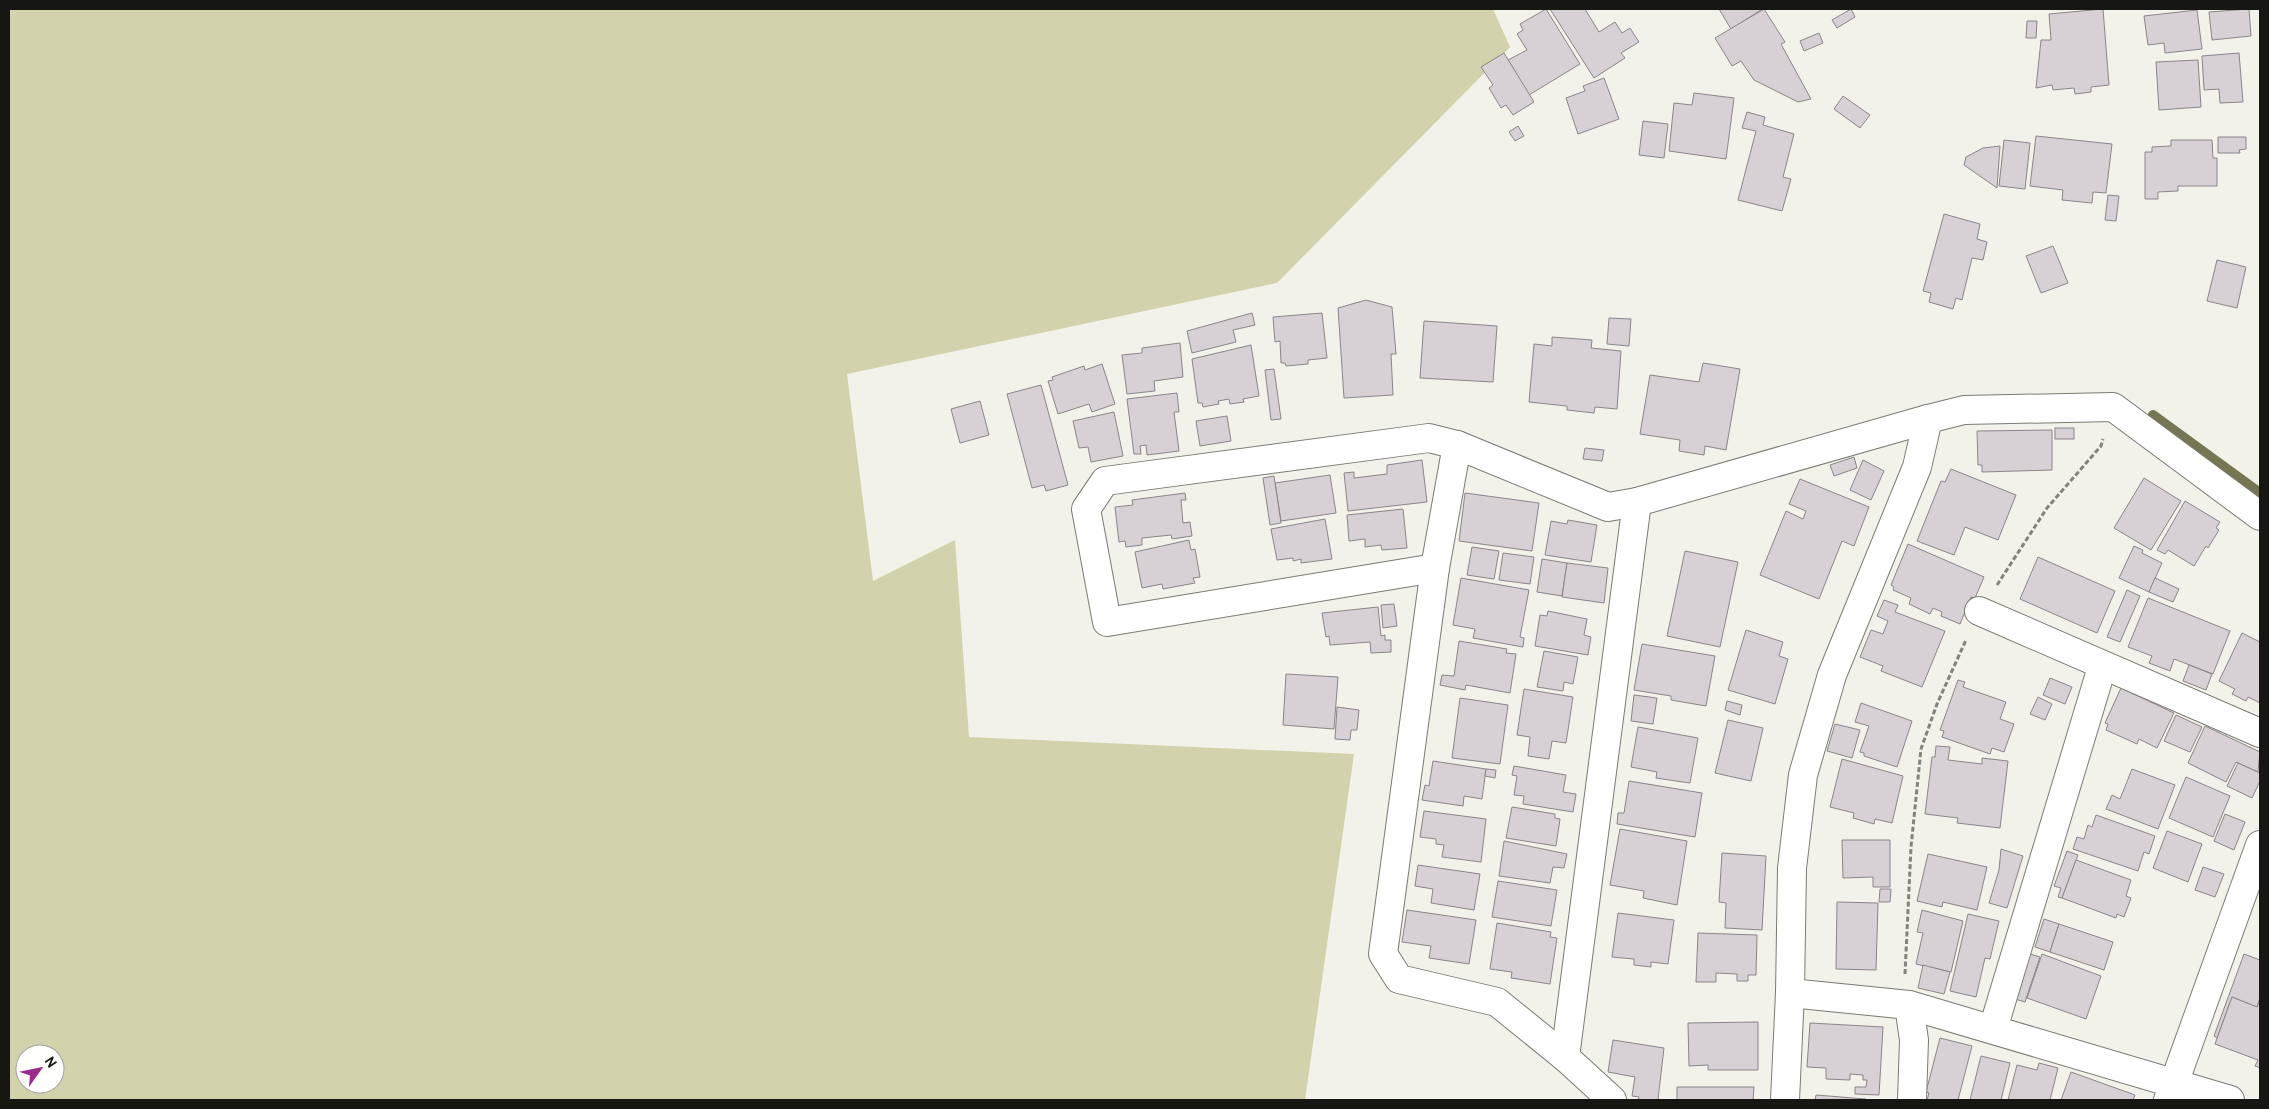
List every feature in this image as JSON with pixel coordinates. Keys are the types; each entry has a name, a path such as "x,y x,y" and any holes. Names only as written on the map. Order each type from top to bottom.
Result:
{"street":[{"path":"1435,568 1107,622 1086,510 1105,481 1429,438 1457,445 1608,507 1637,502 1964,410 2113,408 2260,516"},
{"path":"1785,1100 1790,993 1792,868 1803,775 1832,675 1917,467 1928,419"},
{"path":"1457,445 1435,568 1383,954 1399,980 1497,1002 1565,1057 1612,1100"},
{"path":"1565,1057 1637,502"},
{"path":"1979,612 2260,733"},
{"path":"1993,1030 2102,666"},
{"path":"2171,1092 2260,845"},
{"path":"1790,993 1908,1005 1993,1030 2171,1092 2230,1100"},
{"path":"1908,1005 1914,1040 1912,1100"}],"path":[{"path":"1908,1005 1905,982 1910,857 1921,749 1937,704 1979,612 2047,508 2102,446 2113,408"}],"green space":[{"path":"9,9 1493,9 1510,47 1277,283 847,374 873,581 955,540 969,737 1354,754 1305,1100 9,1100"}],"building":[{"path":"1546,9 1580,64 1529,95 1508,60 1527,50 1517,34 1523,30 1520,24"},
{"path":"1550,9 1585,9 1599,32 1615,22 1622,33 1630,28 1639,42 1621,53 1625,58 1594,78"},
{"path":"1719,9 1760,9 1761,10 1731,29"},
{"path":"1764,9 1785,42 1781,44 1811,99 1798,102 1754,80 1741,61 1732,66 1715,38"},
{"path":"1851,9 1855,17 1837,28 1832,20"},
{"path":"2103,9 2109,85 2091,87 2091,92 2075,94 2074,88 2053,90 2052,85 2036,88 2041,40 2051,40 2049,14"},
{"path":"2249,9 2251,36 2212,40 2209,12"},
{"path":"2197,10 2202,49 2165,53 2164,43 2148,45 2144,16"},
{"path":"2027,21 2037,21 2036,38 2026,38"},
{"path":"1819,33 1823,43 1804,51 1800,41"},
{"path":"1504,53 1534,102 1513,115 1506,105 1501,108 1489,88 1493,85 1481,67"},
{"path":"2239,53 2243,102 2220,103 2219,89 2204,90 2202,56"},
{"path":"2198,60 2201,107 2159,110 2156,62"},
{"path":"1604,78 1619,119 1578,134 1566,98 1585,91 1583,86"},
{"path":"1694,93 1734,98 1726,159 1669,151 1674,103 1692,105"},
{"path":"1843,96 1870,115 1860,128 1834,109"},
{"path":"1747,112 1765,117 1763,125 1794,134 1783,177 1791,179 1782,211 1738,200 1756,131 1742,128"},
{"path":"1643,121 1668,124 1664,158 1639,155"},
{"path":"1518,126 1524,136 1515,141 1509,132"},
{"path":"2036,136 2112,144 2106,193 2093,192 2092,203 2062,200 2063,190 2030,186"},
{"path":"2218,137 2246,137 2246,149 2239,150 2240,153 2218,153"},
{"path":"2004,140 2030,143 2025,189 1999,186"},
{"path":"2171,140 2212,140 2213,158 2217,158 2217,186 2178,186 2178,191 2158,192 2158,199 2145,199 2145,152 2152,152 2152,147 2171,146"},
{"path":"2000,146 1997,188 1964,165 1966,157 1983,148"},
{"path":"2108,195 2119,196 2116,221 2105,220"},
{"path":"1944,214 1980,224 1977,239 1987,242 1983,260 1972,258 1962,300 1956,298 1953,309 1929,302 1931,293 1923,291"},
{"path":"2053,246 2068,283 2041,293 2026,256"},
{"path":"2217,260 2246,267 2237,308 2207,301"},
{"path":"1366,300 1392,307 1396,354 1391,354 1393,395 1344,398 1338,308"},
{"path":"1252,313 1255,325 1233,330 1236,342 1192,353 1187,331"},
{"path":"1322,313 1327,358 1308,360 1308,364 1286,366 1285,363 1281,363 1280,341 1275,342 1273,317"},
{"path":"1609,318 1631,319 1629,346 1607,344"},
{"path":"1424,321 1497,326 1493,382 1420,378"},
{"path":"1552,337 1592,340 1591,348 1621,351 1617,409 1595,407 1594,413 1567,410 1567,406 1529,402 1534,344 1552,346"},
{"path":"1180,343 1183,377 1154,381 1155,391 1127,394 1122,355 1142,353 1142,348"},
{"path":"1251,345 1259,396 1243,399 1244,402 1230,404 1229,399 1218,401 1219,404 1203,407 1202,403 1198,403 1192,359"},
{"path":"1703,363 1740,369 1726,450 1705,446 1704,455 1679,451 1680,440 1640,434 1650,375 1699,382"},
{"path":"1102,364 1115,404 1092,412 1089,404 1058,414 1048,381 1053,380 1052,377 1084,366 1085,370"},
{"path":"1274,369 1281,419 1271,420 1265,370"},
{"path":"1041,385 1068,485 1046,491 1044,485 1032,488 1007,394"},
{"path":"1177,393 1179,412 1174,412 1179,451 1147,455 1146,445 1140,446 1141,454 1134,454 1127,399"},
{"path":"980,401 989,435 960,443 951,409"},
{"path":"1114,412 1123,456 1091,462 1088,447 1079,448 1073,421"},
{"path":"1227,416 1231,441 1200,446 1196,421"},
{"path":"2055,428 2074,428 2074,439 2055,439"},
{"path":"2052,430 2052,470 1982,472 1982,465 1978,465 1977,431"},
{"path":"1585,448 1604,450 1602,461 1583,459"},
{"path":"1854,457 1857,468 1834,476 1830,465"},
{"path":"1422,460 1427,502 1348,511 1344,473 1354,472 1354,478 1387,474 1387,465"},
{"path":"1863,460 1884,471 1871,500 1850,490"},
{"path":"1951,469 2016,495 1998,540 1965,527 1954,555 1917,541 1941,481 1945,482"},
{"path":"1330,475 1336,513 1281,521 1275,483"},
{"path":"1274,476 1281,523 1270,525 1263,478"},
{"path":"2144,478 2181,501 2151,550 2114,528"},
{"path":"1800,479 1869,507 1854,546 1842,541 1819,599 1760,575 1786,511 1803,519 1806,511 1789,504"},
{"path":"1185,493 1186,500 1181,500 1183,523 1190,522 1192,536 1172,539 1171,535 1142,538 1142,545 1126,547 1125,541 1119,542 1115,507 1133,505 1132,500"},
{"path":"1465,493 1539,503 1532,551 1459,541"},
{"path":"2185,501 2220,522 2216,528 2219,530 2208,548 2206,546 2194,566 2168,550 2165,554 2157,550"},
{"path":"1403,509 1407,548 1382,550 1381,545 1365,547 1365,539 1349,541 1347,515"},
{"path":"1325,519 1332,559 1301,563 1301,559 1293,561 1293,558 1277,560 1271,529"},
{"path":"1568,520 1597,525 1591,562 1545,555 1551,521 1567,524"},
{"path":"1189,540 1191,550 1195,549 1200,577 1193,578 1195,583 1163,589 1162,584 1142,588 1135,552"},
{"path":"1908,544 1984,577 1975,598 1971,597 1960,624 1941,616 1942,612 1933,608 1930,614 1909,604 1911,598 1893,590 1894,587 1891,585"},
{"path":"2134,546 2143,550 2142,553 2162,563 2149,592 2119,578"},
{"path":"1472,547 1499,551 1494,579 1467,575"},
{"path":"1685,551 1738,562 1720,647 1667,636"},
{"path":"1503,553 1534,557 1530,584 1499,580"},
{"path":"2038,557 2115,591 2097,633 2020,599"},
{"path":"1542,559 1567,563 1562,596 1537,592"},
{"path":"1567,563 1608,568 1604,603 1562,597"},
{"path":"1461,578 1529,590 1520,637 1524,638 1523,647 1473,638 1475,629 1453,625"},
{"path":"2155,578 2179,589 2173,602 2149,592"},
{"path":"2127,590 2140,596 2120,642 2107,637"},
{"path":"2148,598 2230,631 2213,674 2174,659 2170,671 2149,663 2152,656 2128,647"},
{"path":"1884,600 1898,605 1895,612 1945,631 1922,687 1881,671 1883,666 1860,657 1871,630 1883,634 1888,621 1877,616"},
{"path":"1394,604 1397,626 1383,628 1381,605"},
{"path":"1378,607 1381,636 1385,635 1385,640 1391,640 1391,652 1371,653 1370,642 1330,645 1329,636 1326,637 1322,613"},
{"path":"1548,611 1587,619 1584,635 1591,637 1588,655 1535,646 1540,615 1547,616"},
{"path":"1746,630 1783,642 1779,656 1788,659 1775,704 1728,690"},
{"path":"2242,633 2260,642 2260,703 2248,697 2246,701 2232,694 2235,689 2219,681"},
{"path":"1459,641 1507,649 1506,653 1516,654 1510,693 1466,685 1465,690 1440,685 1442,675 1454,676"},
{"path":"1642,644 1715,656 1706,706 1671,700 1671,696 1634,690"},
{"path":"1544,651 1578,657 1573,684 1564,682 1563,691 1537,687"},
{"path":"2189,665 2212,674 2206,690 2183,681"},
{"path":"1286,674 1338,677 1334,729 1283,725"},
{"path":"2050,678 2072,687 2065,704 2043,695"},
{"path":"1958,680 1965,682 1963,687 2006,702 2000,719 2014,724 2004,752 1992,748 1990,754 1942,737 1944,731 1940,730"},
{"path":"2121,688 2174,713 2157,748 2139,739 2137,744 2106,730 2108,724 2105,723"},
{"path":"1524,689 1573,697 1566,743 1552,741 1549,759 1528,756 1530,737 1517,735"},
{"path":"1634,695 1657,698 1653,724 1631,721"},
{"path":"2038,697 2052,704 2045,720 2030,714"},
{"path":"1460,698 1508,705 1500,764 1452,758"},
{"path":"1727,701 1742,705 1740,715 1725,710"},
{"path":"1861,703 1912,721 1897,767 1864,756 1864,753 1860,752 1869,726 1855,722"},
{"path":"1337,707 1359,710 1357,730 1351,730 1350,740 1335,739"},
{"path":"2176,715 2202,727 2190,752 2164,741"},
{"path":"1728,720 1763,728 1751,781 1715,773"},
{"path":"1835,724 1860,730 1852,758 1827,751"},
{"path":"2205,726 2260,752 2258,772 2236,762 2226,782 2188,763"},
{"path":"1638,727 1698,738 1690,783 1656,778 1657,772 1631,767"},
{"path":"1936,746 1950,747 1948,760 1982,764 1982,758 2008,761 2000,828 1957,823 1958,818 1925,814 1932,757 1935,757"},
{"path":"1842,759 1903,776 1892,823 1875,819 1874,824 1853,818 1854,813 1830,807"},
{"path":"1433,761 1486,769 1482,799 1464,796 1463,806 1422,800 1425,785 1429,786"},
{"path":"2238,763 2260,773 2260,781 2252,798 2227,786"},
{"path":"1514,766 1566,775 1563,792 1576,794 1573,812 1523,804 1524,796 1514,795 1517,776 1512,775"},
{"path":"1486,769 1496,770 1495,778 1485,776"},
{"path":"2132,769 2175,785 2158,829 2106,809 2112,795 2120,799"},
{"path":"2186,777 2230,796 2213,837 2169,818"},
{"path":"1629,781 1702,793 1695,837 1617,824 1618,813 1624,813"},
{"path":"1512,807 1555,814 1555,818 1560,819 1556,846 1506,838"},
{"path":"1424,811 1486,819 1481,862 1442,857 1444,845 1436,844 1436,839 1420,837"},
{"path":"2225,814 2245,822 2234,850 2214,841"},
{"path":"2096,815 2155,836 2149,854 2144,852 2138,871 2073,849 2077,837 2084,839 2088,825 2092,827"},
{"path":"1620,829 1687,841 1677,905 1643,898 1644,891 1610,885"},
{"path":"2167,831 2202,844 2188,882 2153,868"},
{"path":"1842,840 1890,840 1890,887 1873,887 1873,877 1843,878"},
{"path":"1504,841 1567,854 1564,868 1553,867 1550,883 1499,876"},
{"path":"2001,849 2023,856 2007,908 1989,903 1999,870"},
{"path":"2067,851 2078,855 2062,898 2058,897 2061,888 2054,886"},
{"path":"1722,853 1766,856 1762,930 1725,928 1726,903 1719,902"},
{"path":"1928,854 1987,867 1977,910 1943,902 1942,907 1917,901"},
{"path":"2076,860 2131,880 2126,896 2131,898 2124,917 2117,914 2116,918 2062,898"},
{"path":"1418,865 1480,874 1474,910 1431,903 1433,889 1415,886"},
{"path":"2203,867 2224,874 2215,897 2195,890"},
{"path":"1498,881 1557,890 1551,926 1492,917"},
{"path":"1880,889 1891,889 1890,902 1879,902"},
{"path":"1837,902 1878,903 1876,970 1836,969"},
{"path":"1407,910 1476,920 1469,964 1429,958 1431,946 1402,942"},
{"path":"1922,910 1963,921 1951,972 1916,964 1923,933 1917,932"},
{"path":"1618,913 1674,920 1668,964 1651,962 1651,967 1634,965 1634,959 1612,957"},
{"path":"1968,914 1999,921 1990,959 1985,958 1976,997 1950,991"},
{"path":"2044,919 2059,924 2050,952 2035,947"},
{"path":"1497,923 1551,932 1550,937 1557,938 1550,984 1511,978 1512,972 1490,969"},
{"path":"2059,924 2113,942 2104,970 2050,952"},
{"path":"1698,933 1757,935 1756,975 1748,975 1748,981 1737,981 1737,974 1716,973 1716,982 1696,982"},
{"path":"2030,954 2040,957 2025,1002 2015,999"},
{"path":"2042,954 2101,976 2086,1019 2027,998"},
{"path":"2244,954 2260,960 2260,997 2257,1007 2232,997 2217,1038 2214,1036"},
{"path":"1923,965 1950,972 1944,994 1918,988"},
{"path":"2232,997 2257,1007 2260,1001 2260,1068 2255,1066 2258,1060 2215,1044"},
{"path":"1758,1022 1758,1070 1708,1070 1708,1065 1689,1066 1688,1023"},
{"path":"1810,1023 1883,1027 1879,1095 1855,1094 1855,1087 1866,1087 1867,1080 1863,1080 1863,1075 1850,1074 1850,1080 1826,1079 1826,1068 1807,1067"},
{"path":"1940,1038 1972,1046 1958,1100 1927,1100 1929,1093 1926,1092"},
{"path":"1613,1040 1664,1048 1658,1099 1662,1100 1638,1100 1639,1097 1632,1096 1635,1077 1608,1072"},
{"path":"1981,1056 2010,1063 2001,1100 1970,1100"},
{"path":"2039,1063 2058,1068 2050,1100 2008,1100 2017,1065 2037,1070"},
{"path":"2071,1072 2135,1095 2133,1100 2061,1100"},
{"path":"1677,1087 1754,1087 1753,1100 1677,1100"},
{"path":"1816,1095 1866,1099 1866,1100 1815,1100"}],"waterway":[{"path":"2153,415 2260,493"}]}
